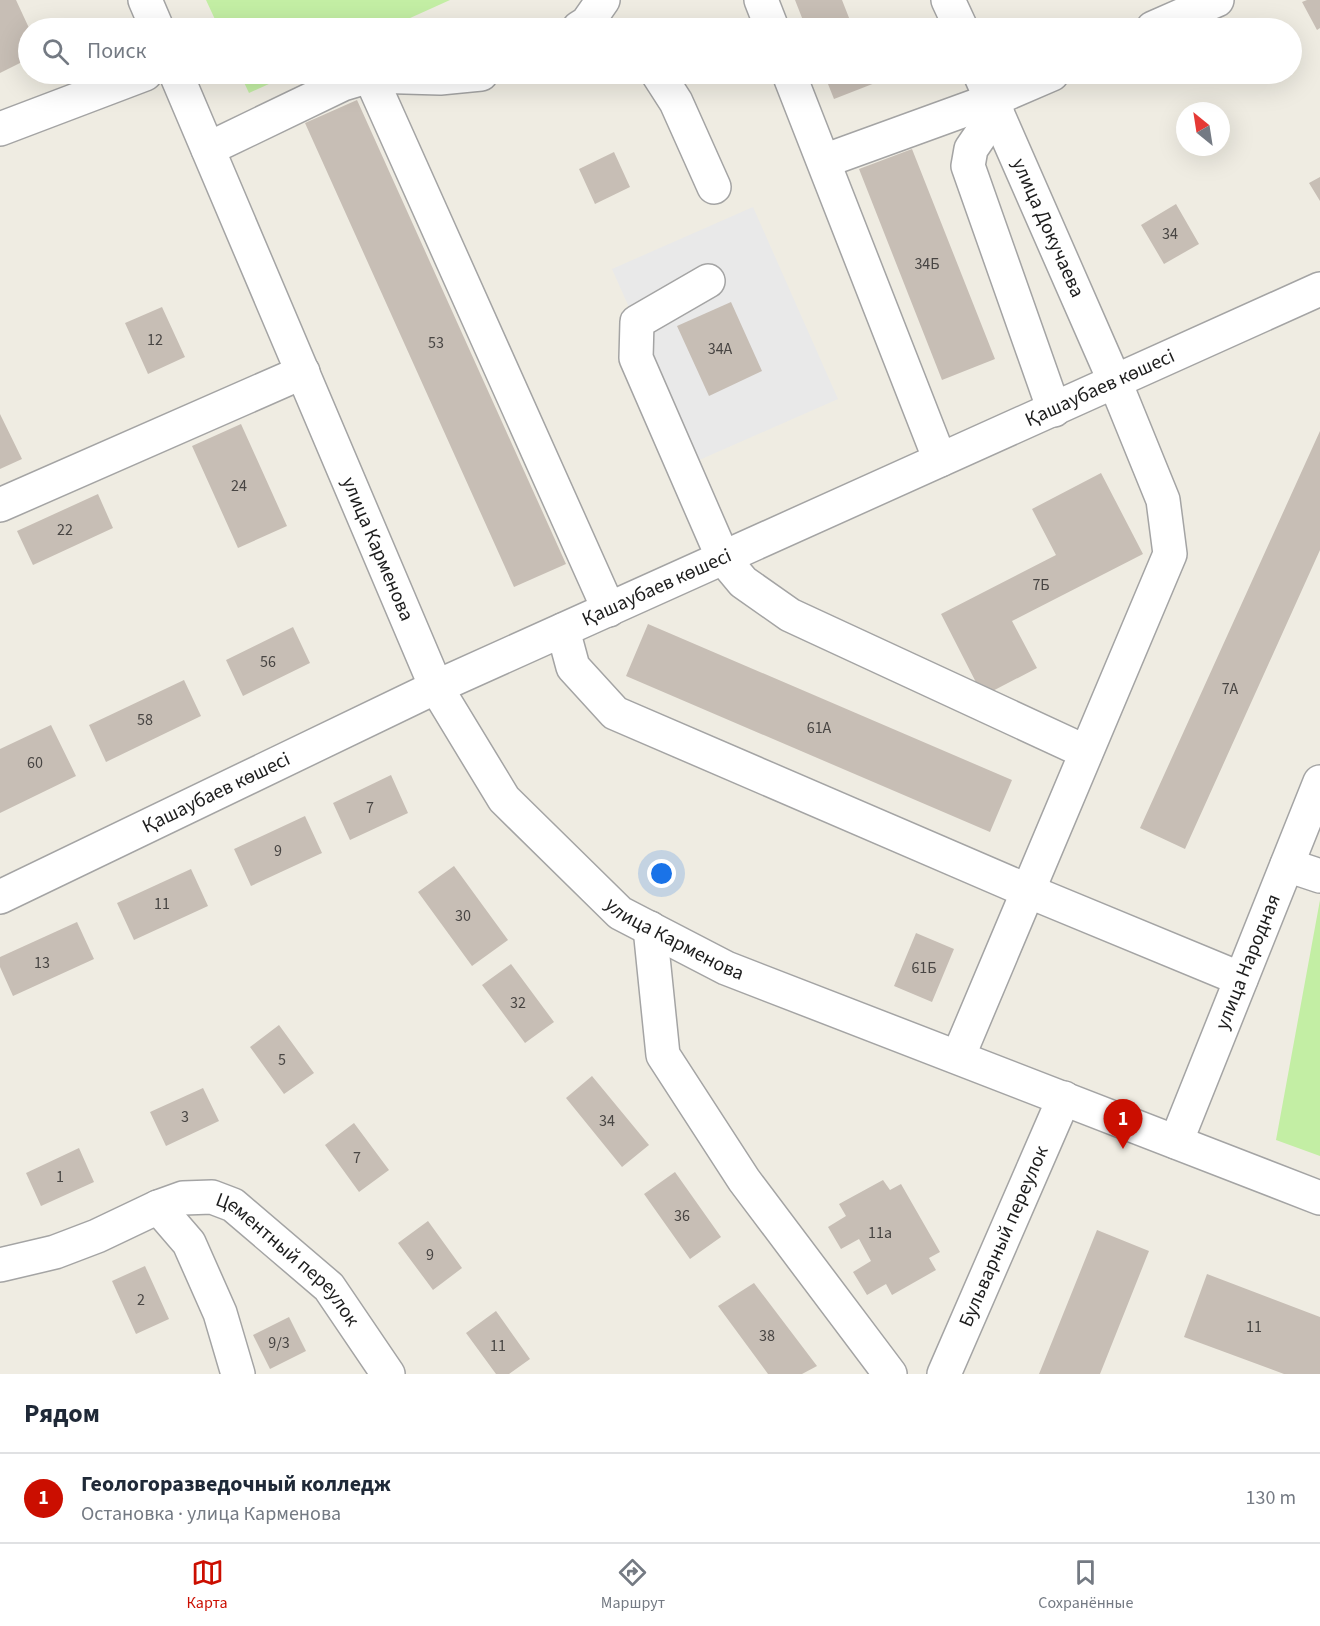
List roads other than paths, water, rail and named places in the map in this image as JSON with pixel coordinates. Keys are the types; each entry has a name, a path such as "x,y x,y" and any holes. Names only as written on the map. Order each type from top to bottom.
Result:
{"street":[{"path":"145,0 153,18"},
{"path":"761,0 768,18"},
{"path":"948,0 956,18"},
{"path":"1176,18 1217,0"},
{"path":"0,129 119,84"},
{"name":"улица Карменова","path":"180,84 436,687 504,799 620,913 726,968 1320,1198"},
{"path":"208,149 342,84"},
{"path":"374,84 609,610"},
{"path":"664,84 676,102 714,187"},
{"path":"793,84 940,460"},
{"path":"824,161 1022,84"},
{"path":"990,95 971,149 968,166 1054,410"},
{"name":"улица Докучаева","path":"958,1058 1170,554 1163,500 1116,382 990,95"},
{"path":"708,281 637,322 636,358 723,558 743,582 790,615 1086,752"},
{"name":"Қашаубаев көшесі","path":"0,897 436,687 1320,289"},
{"path":"0,505 303,372"},
{"path":"563,630 573,667 615,713 1028,891 1241,979"},
{"name":"улица Народная","path":"1176,1142 1320,782"},
{"path":"1287,865 1320,876"},
{"path":"650,928 663,1055 744,1180 890,1374"},
{"name":"Бульварный переулок","path":"944,1374 1064,1098"},
{"name":"Цементный переулок","path":"0,1265 55,1252 183,1198 212,1197 233,1205 329,1287 388,1374"},
{"path":"158,1207 189,1243 220,1313 238,1374"}],"place":[{"name":"Геологоразведочный колледж","path":"1123,1149"}]}
